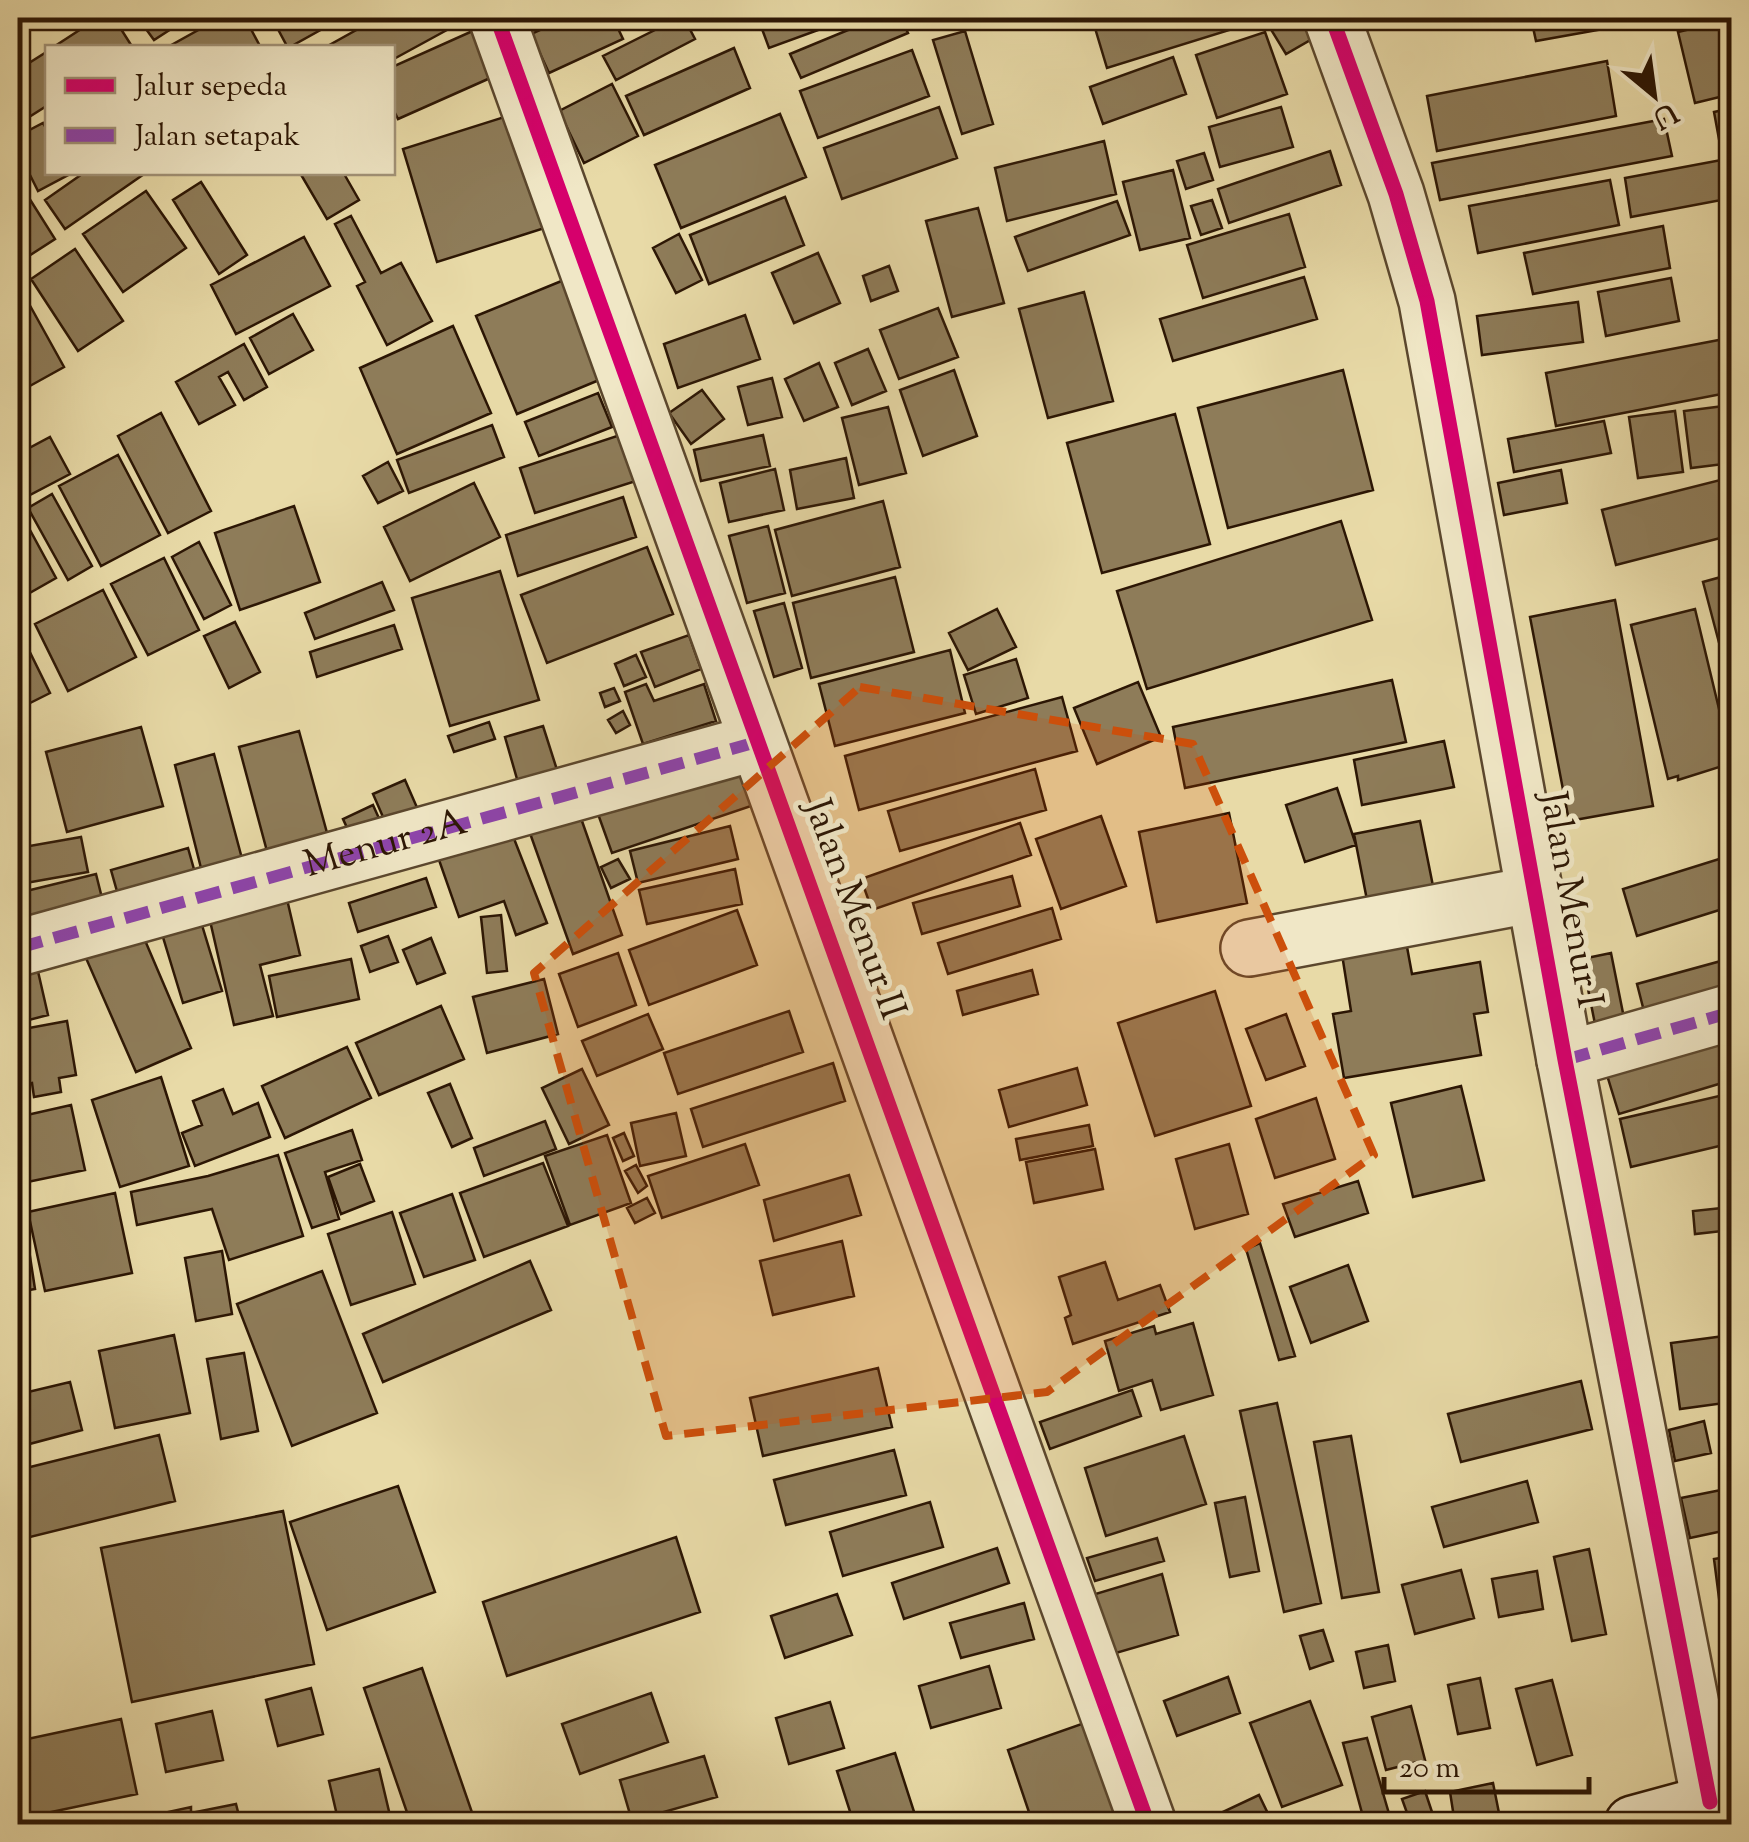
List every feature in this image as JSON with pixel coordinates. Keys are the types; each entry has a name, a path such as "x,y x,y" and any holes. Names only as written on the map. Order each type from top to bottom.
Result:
{"street":[{"name":"Jalan Menur II","path":"497,18 1148,1824"},
{"name":"Jalan Menur I","path":"1332,18 1396,194 1427,300 1565,1060 1721,1799"},
{"name":"Menur 2A","path":"18,948 757,742"},
{"path":"1249,948 1535,894"},
{"path":"1565,1060 1732,1012"},
{"path":"1633,1824 1721,1799"}],"highlighted area":[{"path":"860,687 1193,744 1374,1155 1047,1392 666,1436 534,973"}],"building":[{"path":"98,18 114,18 131,45 57,45"},
{"path":"138,18 188,18 154,40"},
{"path":"220,18 245,18 259,45 171,45"},
{"path":"272,18 342,18 293,45 286,45"},
{"path":"378,18 467,19 395,58 395,45 329,45"},
{"path":"566,18 613,18 623,39 549,73 531,34"},
{"path":"684,18 695,39 616,80 603,56"},
{"path":"758,18 851,18 769,48"},
{"path":"877,18 901,18 908,33 801,78 790,54"},
{"path":"1092,18 1236,18 1239,27 1107,68"},
{"path":"1264,18 1298,18 1312,39 1286,54"},
{"path":"1531,18 1619,18 1620,26 1536,41"},
{"path":"1732,19 1732,94 1695,103 1678,32"},
{"path":"486,25 506,71 398,119 395,66"},
{"path":"965,31 993,124 962,134 933,40"},
{"path":"1265,32 1287,94 1217,118 1196,55"},
{"path":"734,48 750,88 644,135 626,96"},
{"path":"912,50 929,96 818,138 800,91"},
{"path":"45,53 45,107 18,124 18,70"},
{"path":"1173,57 1186,94 1103,124 1090,87"},
{"path":"1607,61 1616,116 1437,151 1427,96"},
{"path":"612,84 638,136 584,163 559,111"},
{"path":"939,107 957,158 842,199 824,148"},
{"path":"1281,107 1293,147 1220,167 1209,127"},
{"path":"1732,108 1732,148 1721,150 1714,112"},
{"path":"517,113 551,226 437,262 403,149"},
{"path":"780,114 806,177 681,228 655,165"},
{"path":"1664,119 1672,156 1440,200 1432,163"},
{"path":"43,123 45,175 68,175 38,191 18,151 18,136"},
{"path":"1104,141 1116,194 1007,221 995,168"},
{"path":"1330,151 1341,185 1229,223 1218,189"},
{"path":"1204,153 1213,180 1186,189 1177,161"},
{"path":"1732,158 1732,198 1631,217 1625,178"},
{"path":"1173,170 1190,238 1140,250 1123,182"},
{"path":"81,175 143,175 65,229 45,200"},
{"path":"301,175 345,175 359,200 327,219"},
{"path":"1610,180 1619,225 1478,253 1469,206"},
{"path":"201,182 247,255 219,274 173,200"},
{"path":"24,190 55,239 18,263 18,193"},
{"path":"146,191 186,248 123,292 83,234"},
{"path":"785,197 804,245 709,284 690,235"},
{"path":"1212,200 1222,228 1201,235 1191,206"},
{"path":"1117,201 1130,235 1028,271 1015,237"},
{"path":"978,208 1004,303 952,317 926,221"},
{"path":"1289,214 1305,267 1203,298 1187,245"},
{"path":"351,216 381,273 401,263 432,321 387,345 357,286 365,282 335,224"},
{"path":"1663,226 1670,268 1533,294 1524,253"},
{"path":"679,234 702,280 676,293 653,248"},
{"path":"304,237 330,286 236,334 211,285"},
{"path":"75,249 123,321 78,351 31,279"},
{"path":"818,253 840,303 794,323 772,273"},
{"path":"889,266 898,291 871,301 863,276"},
{"path":"1721,266 1732,266 1732,313 1725,313"},
{"path":"1304,277 1317,319 1173,361 1160,319"},
{"path":"1671,278 1679,321 1606,336 1598,292"},
{"path":"564,280 604,378 517,414 476,316"},
{"path":"1084,292 1113,401 1048,418 1019,309"},
{"path":"23,293 64,367 19,392 18,296"},
{"path":"1578,302 1583,342 1482,355 1477,316"},
{"path":"938,308 958,357 899,379 880,330"},
{"path":"293,314 313,350 269,374 250,338"},
{"path":"745,315 760,359 678,388 664,344"},
{"path":"453,326 491,413 397,454 360,368"},
{"path":"1724,339 1732,392 1556,426 1546,373"},
{"path":"244,344 267,387 244,400 228,372 219,377 235,405 199,424 176,382"},
{"path":"868,349 886,391 852,405 835,363"},
{"path":"819,363 838,407 804,421 785,379"},
{"path":"954,370 977,436 923,456 900,390"},
{"path":"1343,370 1373,490 1228,528 1198,408"},
{"path":"772,378 782,417 748,425 738,387"},
{"path":"702,390 724,419 691,444 669,413"},
{"path":"598,393 612,427 539,456 525,422"},
{"path":"1732,405 1732,463 1691,468 1684,411"},
{"path":"888,407 906,473 859,485 842,418"},
{"path":"1675,411 1683,472 1638,478 1629,417"},
{"path":"161,413 211,511 168,533 118,436"},
{"path":"1175,414 1210,544 1102,573 1067,443"},
{"path":"1604,421 1611,453 1514,472 1508,439"},
{"path":"492,425 504,457 409,493 397,460"},
{"path":"620,435 636,481 535,513 520,468"},
{"path":"763,435 770,466 701,481 694,450"},
{"path":"50,437 70,474 26,497 18,482 18,454"},
{"path":"118,455 160,535 101,566 59,486"},
{"path":"846,458 854,498 797,509 790,470"},
{"path":"388,462 403,491 378,503 363,476"},
{"path":"775,469 784,510 729,522 720,483"},
{"path":"1561,470 1567,503 1504,515 1498,483"},
{"path":"1732,477 1732,535 1616,565 1602,510"},
{"path":"474,483 500,537 410,581 384,527"},
{"path":"52,494 92,566 68,580 28,508"},
{"path":"623,497 636,537 518,576 506,535"},
{"path":"883,501 900,567 792,596 775,530"},
{"path":"294,506 320,582 240,610 215,533"},
{"path":"18,508 56,578 19,599 18,597"},
{"path":"1341,521 1372,620 1147,689 1117,591"},
{"path":"768,526 785,593 747,603 729,536"},
{"path":"199,542 231,605 204,619 172,557"},
{"path":"647,547 673,614 547,663 521,595"},
{"path":"164,558 199,630 148,655 111,584"},
{"path":"500,571 539,700 450,726 412,598"},
{"path":"1732,574 1732,651 1722,654 1703,582"},
{"path":"895,577 914,652 811,678 793,603"},
{"path":"382,582 394,610 315,639 305,613"},
{"path":"103,590 136,657 68,691 35,624"},
{"path":"1615,600 1653,806 1569,821 1530,617"},
{"path":"784,603 802,668 774,677 754,611"},
{"path":"997,609 1016,647 968,670 949,633"},
{"path":"1695,609 1732,763 1678,780 1678,776 1668,779 1631,625"},
{"path":"235,622 260,672 229,688 204,636"},
{"path":"394,625 402,649 317,677 310,652"},
{"path":"18,628 50,693 18,709"},
{"path":"689,635 701,669 655,687 641,652"},
{"path":"950,650 965,713 835,746 819,684"},
{"path":"636,655 646,677 624,686 615,664"},
{"path":"1016,659 1028,698 976,714 964,675"},
{"path":"1392,680 1406,742 1185,788 1173,727"},
{"path":"1138,682 1161,737 1097,764 1074,708"},
{"path":"646,684 654,701 704,684 716,721 643,744 625,692"},
{"path":"614,688 620,701 605,707 600,693"},
{"path":"1062,697 1077,751 859,810 845,756"},
{"path":"623,711 630,725 616,733 608,720"},
{"path":"489,722 495,739 454,752 448,736"},
{"path":"543,726 558,773 519,786 505,737"},
{"path":"141,727 163,806 67,832 46,752"},
{"path":"299,731 329,840 268,855 239,747"},
{"path":"1444,741 1454,787 1362,805 1354,760"},
{"path":"214,754 244,866 203,876 175,765"},
{"path":"740,755 757,804 612,853 593,800"},
{"path":"1035,769 1046,810 900,851 888,811"},
{"path":"405,780 422,819 390,833 373,794"},
{"path":"1337,788 1356,845 1305,862 1286,805"},
{"path":"576,804 622,935 573,954 526,822"},
{"path":"373,805 386,834 356,847 343,819"},
{"path":"1229,813 1247,903 1157,922 1139,832"},
{"path":"1101,816 1126,886 1061,909 1036,839"},
{"path":"27,821 29,843 18,844 18,822"},
{"path":"1420,821 1433,886 1367,900 1354,834"},
{"path":"1020,823 1031,855 872,910 861,879"},
{"path":"730,826 738,859 638,883 630,851"},
{"path":"511,831 547,923 516,935 504,901 459,917 439,860"},
{"path":"81,837 88,872 20,884 18,848"},
{"path":"188,848 197,880 120,902 111,870"},
{"path":"1732,855 1732,906 1637,936 1623,889"},
{"path":"618,859 630,879 611,888 601,867"},
{"path":"735,869 742,904 647,924 639,890"},
{"path":"96,874 106,914 18,935 18,893"},
{"path":"1012,876 1020,906 922,934 913,903"},
{"path":"426,878 436,907 358,932 349,903"},
{"path":"283,882 300,955 260,965 273,1016 234,1025 205,899"},
{"path":"1052,908 1061,939 948,974 938,943"},
{"path":"737,910 757,965 649,1005 629,950"},
{"path":"198,912 222,991 183,1003 159,924"},
{"path":"501,915 507,971 487,973 481,917"},
{"path":"138,924 191,1048 136,1072 82,949"},
{"path":"388,936 398,962 370,972 361,946"},
{"path":"1405,936 1412,974 1480,962 1488,1012 1474,1014 1481,1055 1344,1078 1333,1014 1351,1011 1341,948"},
{"path":"431,938 445,973 417,984 403,950"},
{"path":"618,953 636,1005 578,1027 559,974"},
{"path":"1611,953 1625,1023 1596,1029 1582,959"},
{"path":"1732,958 1732,994 1646,1019 1637,984"},
{"path":"351,959 359,999 277,1017 269,976"},
{"path":"37,967 48,1015 25,1021 21,1004 18,1005 18,972"},
{"path":"1032,970 1038,994 963,1015 957,991"},
{"path":"544,979 558,1034 487,1053 473,997"},
{"path":"1215,991 1251,1106 1155,1136 1118,1023"},
{"path":"441,1006 464,1059 379,1095 356,1043"},
{"path":"789,1011 803,1052 678,1094 664,1053"},
{"path":"648,1014 663,1049 597,1076 582,1041"},
{"path":"1286,1014 1305,1066 1266,1080 1246,1029"},
{"path":"67,1021 76,1075 59,1078 61,1092 34,1097 32,1083 18,1086 18,1030"},
{"path":"1732,1024 1732,1080 1619,1114 1603,1062"},
{"path":"347,1047 371,1098 285,1138 262,1086"},
{"path":"833,1063 845,1101 703,1147 691,1109"},
{"path":"1077,1068 1087,1105 1009,1127 999,1090"},
{"path":"582,1069 609,1125 569,1144 542,1088"},
{"path":"161,1077 189,1166 120,1187 92,1100"},
{"path":"450,1084 472,1138 452,1147 428,1093"},
{"path":"1461,1086 1484,1180 1413,1197 1391,1103"},
{"path":"223,1089 233,1114 258,1103 270,1137 195,1166 182,1133 202,1125 193,1101"},
{"path":"1732,1093 1732,1143 1631,1167 1620,1119"},
{"path":"1316,1098 1335,1159 1275,1178 1256,1119"},
{"path":"71,1105 85,1170 18,1184 18,1117"},
{"path":"676,1113 686,1156 640,1166 631,1123"},
{"path":"545,1121 556,1149 484,1176 474,1148"},
{"path":"1089,1125 1093,1146 1020,1160 1016,1139"},
{"path":"352,1130 362,1160 325,1172 339,1219 312,1228 285,1153"},
{"path":"624,1133 634,1156 623,1161 613,1138"},
{"path":"607,1135 631,1203 570,1225 545,1156"},
{"path":"745,1144 759,1185 662,1218 648,1176"},
{"path":"1229,1144 1248,1214 1195,1229 1176,1159"},
{"path":"1095,1149 1103,1189 1034,1203 1026,1162"},
{"path":"278,1155 303,1236 229,1260 212,1209 137,1225 131,1192 208,1176"},
{"path":"543,1163 568,1226 484,1257 460,1193"},
{"path":"360,1164 374,1201 341,1214 328,1177"},
{"path":"636,1165 647,1186 638,1193 625,1171"},
{"path":"849,1175 861,1215 774,1241 764,1200"},
{"path":"1358,1181 1368,1213 1295,1237 1283,1204"},
{"path":"115,1193 132,1273 45,1291 28,1212"},
{"path":"452,1194 475,1260 424,1277 400,1213"},
{"path":"647,1198 655,1213 635,1223 627,1208"},
{"path":"1732,1207 1732,1230 1695,1234 1693,1211"},
{"path":"392,1212 415,1284 351,1305 328,1234"},
{"path":"25,1224 35,1289 18,1292 18,1225"},
{"path":"842,1241 854,1296 773,1315 760,1261"},
{"path":"1260,1243 1295,1356 1279,1360 1246,1249"},
{"path":"222,1251 232,1314 196,1321 185,1258"},
{"path":"530,1261 551,1310 383,1382 363,1334"},
{"path":"1105,1262 1118,1300 1160,1285 1170,1312 1073,1344 1065,1318 1071,1315 1059,1277"},
{"path":"1348,1265 1368,1321 1311,1343 1290,1287"},
{"path":"322,1271 377,1413 292,1446 237,1304"},
{"path":"1193,1323 1213,1395 1161,1410 1152,1380 1119,1391 1105,1341 1154,1326 1156,1334"},
{"path":"174,1335 190,1413 115,1428 99,1351"},
{"path":"1732,1335 1732,1402 1680,1409 1671,1343"},
{"path":"244,1353 258,1431 221,1439 207,1359"},
{"path":"18,1365 24,1393 70,1382 82,1430 18,1447"},
{"path":"878,1368 892,1427 763,1456 750,1398"},
{"path":"1581,1381 1592,1429 1461,1462 1448,1414"},
{"path":"1132,1390 1141,1416 1050,1449 1040,1422"},
{"path":"1277,1403 1321,1603 1284,1612 1240,1411"},
{"path":"1704,1421 1711,1453 1675,1461 1669,1430"},
{"path":"1732,1422 1732,1467 1729,1467 1723,1423"},
{"path":"159,1435 175,1501 18,1540 18,1470"},
{"path":"1184,1436 1206,1504 1106,1536 1085,1468"},
{"path":"1351,1436 1379,1592 1342,1598 1314,1442"},
{"path":"894,1450 906,1495 786,1525 774,1480"},
{"path":"1527,1481 1538,1522 1444,1547 1432,1507"},
{"path":"398,1486 435,1592 327,1630 290,1522"},
{"path":"1726,1489 1732,1529 1690,1538 1681,1498"},
{"path":"1245,1497 1259,1571 1230,1577 1215,1503"},
{"path":"930,1502 943,1547 843,1576 830,1532"},
{"path":"283,1511 314,1664 132,1702 101,1548"},
{"path":"676,1537 700,1612 507,1676 483,1602"},
{"path":"1157,1538 1164,1561 1095,1581 1087,1558"},
{"path":"997,1548 1009,1583 904,1619 892,1583"},
{"path":"1589,1549 1606,1634 1572,1641 1554,1557"},
{"path":"1732,1556 1732,1636 1724,1637 1714,1559"},
{"path":"1461,1570 1474,1618 1415,1634 1402,1585"},
{"path":"1537,1571 1543,1609 1499,1617 1492,1579"},
{"path":"1162,1574 1178,1635 1109,1655 1092,1595"},
{"path":"837,1594 852,1635 785,1658 771,1616"},
{"path":"1024,1603 1034,1639 961,1658 950,1623"},
{"path":"1323,1630 1333,1661 1310,1669 1300,1636"},
{"path":"1388,1645 1395,1681 1364,1688 1356,1652"},
{"path":"989,1666 1001,1708 931,1728 919,1686"},
{"path":"422,1668 476,1824 411,1824 364,1688"},
{"path":"1228,1677 1240,1713 1177,1736 1164,1701"},
{"path":"1480,1678 1490,1728 1458,1734 1448,1685"},
{"path":"1552,1680 1572,1755 1537,1765 1516,1689"},
{"path":"311,1688 323,1734 278,1746 266,1700"},
{"path":"651,1693 668,1742 580,1774 562,1724"},
{"path":"1310,1701 1342,1785 1282,1807 1250,1723"},
{"path":"830,1702 844,1748 789,1764 776,1718"},
{"path":"1411,1706 1425,1760 1386,1770 1372,1717"},
{"path":"212,1711 223,1760 166,1772 156,1724"},
{"path":"121,1719 137,1794 18,1819 18,1741"},
{"path":"1090,1721 1126,1824 1033,1824 1008,1750"},
{"path":"1367,1738 1392,1824 1365,1824 1343,1743"},
{"path":"895,1753 918,1824 854,1824 837,1771"},
{"path":"704,1756 717,1797 632,1821 620,1780"},
{"path":"379,1769 392,1824 339,1824 329,1781"},
{"path":"1493,1783 1501,1823 1455,1824 1450,1792"},
{"path":"1425,1791 1436,1824 1411,1824 1402,1799"},
{"path":"1259,1795 1273,1824 1216,1824 1212,1817"},
{"path":"236,1804 241,1824 118,1823 191,1807 191,1813"}],"marked path":[{"path":"18,948 757,742"},
{"path":"1565,1060 1732,1012"}],"cycle path":[{"path":"497,18 1148,1824"},
{"path":"1332,18 1396,194 1427,301 1565,1060 1710,1802"}]}
